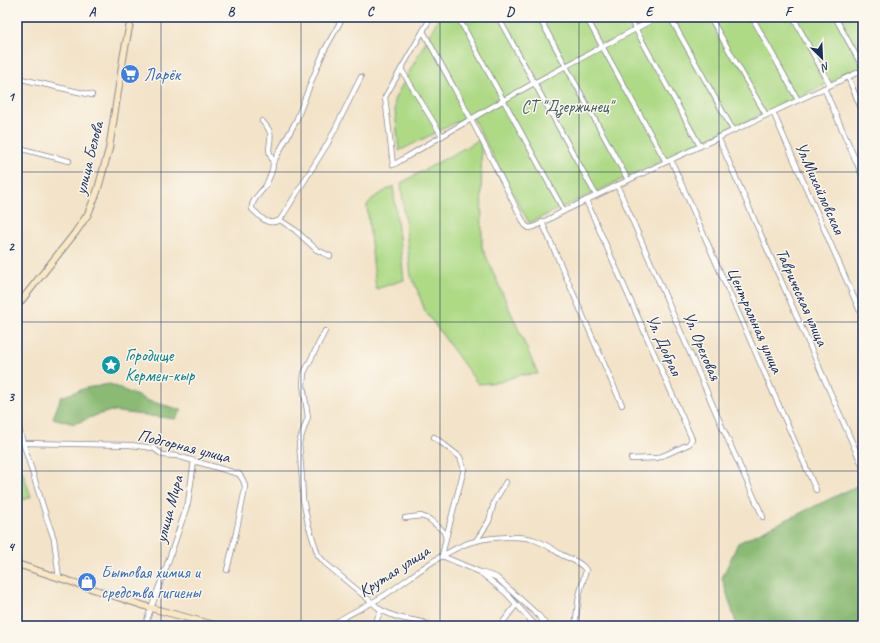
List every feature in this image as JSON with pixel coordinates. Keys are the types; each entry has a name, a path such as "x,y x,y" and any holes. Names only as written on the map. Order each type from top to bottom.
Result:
{"main road":[{"name":"улица Белова","path":"17,306 75,233 88,214 97,192 108,149 124,53 132,17"},
{"path":"17,564 150,608 218,626"}],"street":[{"path":"343,17 324,51 296,121 273,163 272,170 265,185 252,204 251,207 253,210 267,222 271,223 280,220 328,143 361,77"},
{"path":"431,17 385,97 393,166 534,83 657,17"},
{"path":"458,17 564,211"},
{"path":"498,17 596,195"},
{"path":"539,17 628,180"},
{"path":"586,17 666,162"},
{"path":"629,17 700,146"},
{"path":"670,17 733,130"},
{"path":"710,17 766,115"},
{"path":"752,17 798,100"},
{"path":"793,17 830,85"},
{"path":"423,31 471,119 525,225 531,228 596,195 863,69 835,17"},
{"path":"402,69 442,136"},
{"path":"848,77 863,113"},
{"path":"17,78 92,95"},
{"path":"824,88 863,177"},
{"name":"Ул.Михайловская","path":"773,112 863,318"},
{"path":"262,121 270,132 271,139 269,151 273,163"},
{"name":"Таврическая улица","path":"718,137 863,467"},
{"path":"17,150 26,150 69,161"},
{"name":"Центральная улица","path":"671,160 816,490"},
{"name":"Ул. Ореховая","path":"617,185 763,517"},
{"name":"Ул. Добрая","path":"586,200 692,439 689,444 656,458 630,459"},
{"path":"280,220 295,230 317,250 330,256"},
{"path":"542,222 622,405"},
{"path":"325,331 304,373 303,386 308,417 299,443 304,505 308,524 318,555 324,563 381,610 399,618 424,622 431,626"},
{"path":"17,423 54,539 59,578"},
{"path":"434,437 460,457 464,468 442,556"},
{"name":"Подгорная улица","path":"23,443 131,445 153,448 163,455 177,456 239,474 245,486 227,570"},
{"name":"улица Мира","path":"145,626 150,608 166,568 188,503 194,461"},
{"path":"476,541 489,521 494,502 506,482"},
{"path":"404,518 421,516 429,519 441,528 446,538"},
{"path":"442,556 476,541 521,537 536,540 582,565 586,570 578,602 575,626"},
{"name":"Крутая улица","path":"331,626 340,619 384,596 428,563 442,556 496,577 540,616 547,626"},
{"path":"480,572 506,593 536,626"},
{"path":"500,626 516,605"},
{"path":"374,626 381,610"}],"green space":[{"name":"СТ \"Дзержинец\"","path":"439,17 863,17 863,67 529,223 471,115 399,151 394,100"},
{"path":"481,139 482,247 538,374 519,375 500,382 478,384 425,311 411,276 401,183"},
{"path":"393,186 404,280 376,289 367,205 372,199"},
{"path":"110,384 149,401 182,410 175,419 111,411 74,424 53,418 61,397 86,388"},
{"path":"22,470 31,497 17,502 17,472"},
{"path":"863,483 863,626 737,626 722,578 738,543"}],"place":[{"name":"Ларёк","path":"130,74"},
{"name":"Городище Кермен-кыр","path":"111,365"},
{"name":"Бытовая химия и средства гигиены","path":"87,582"}]}
